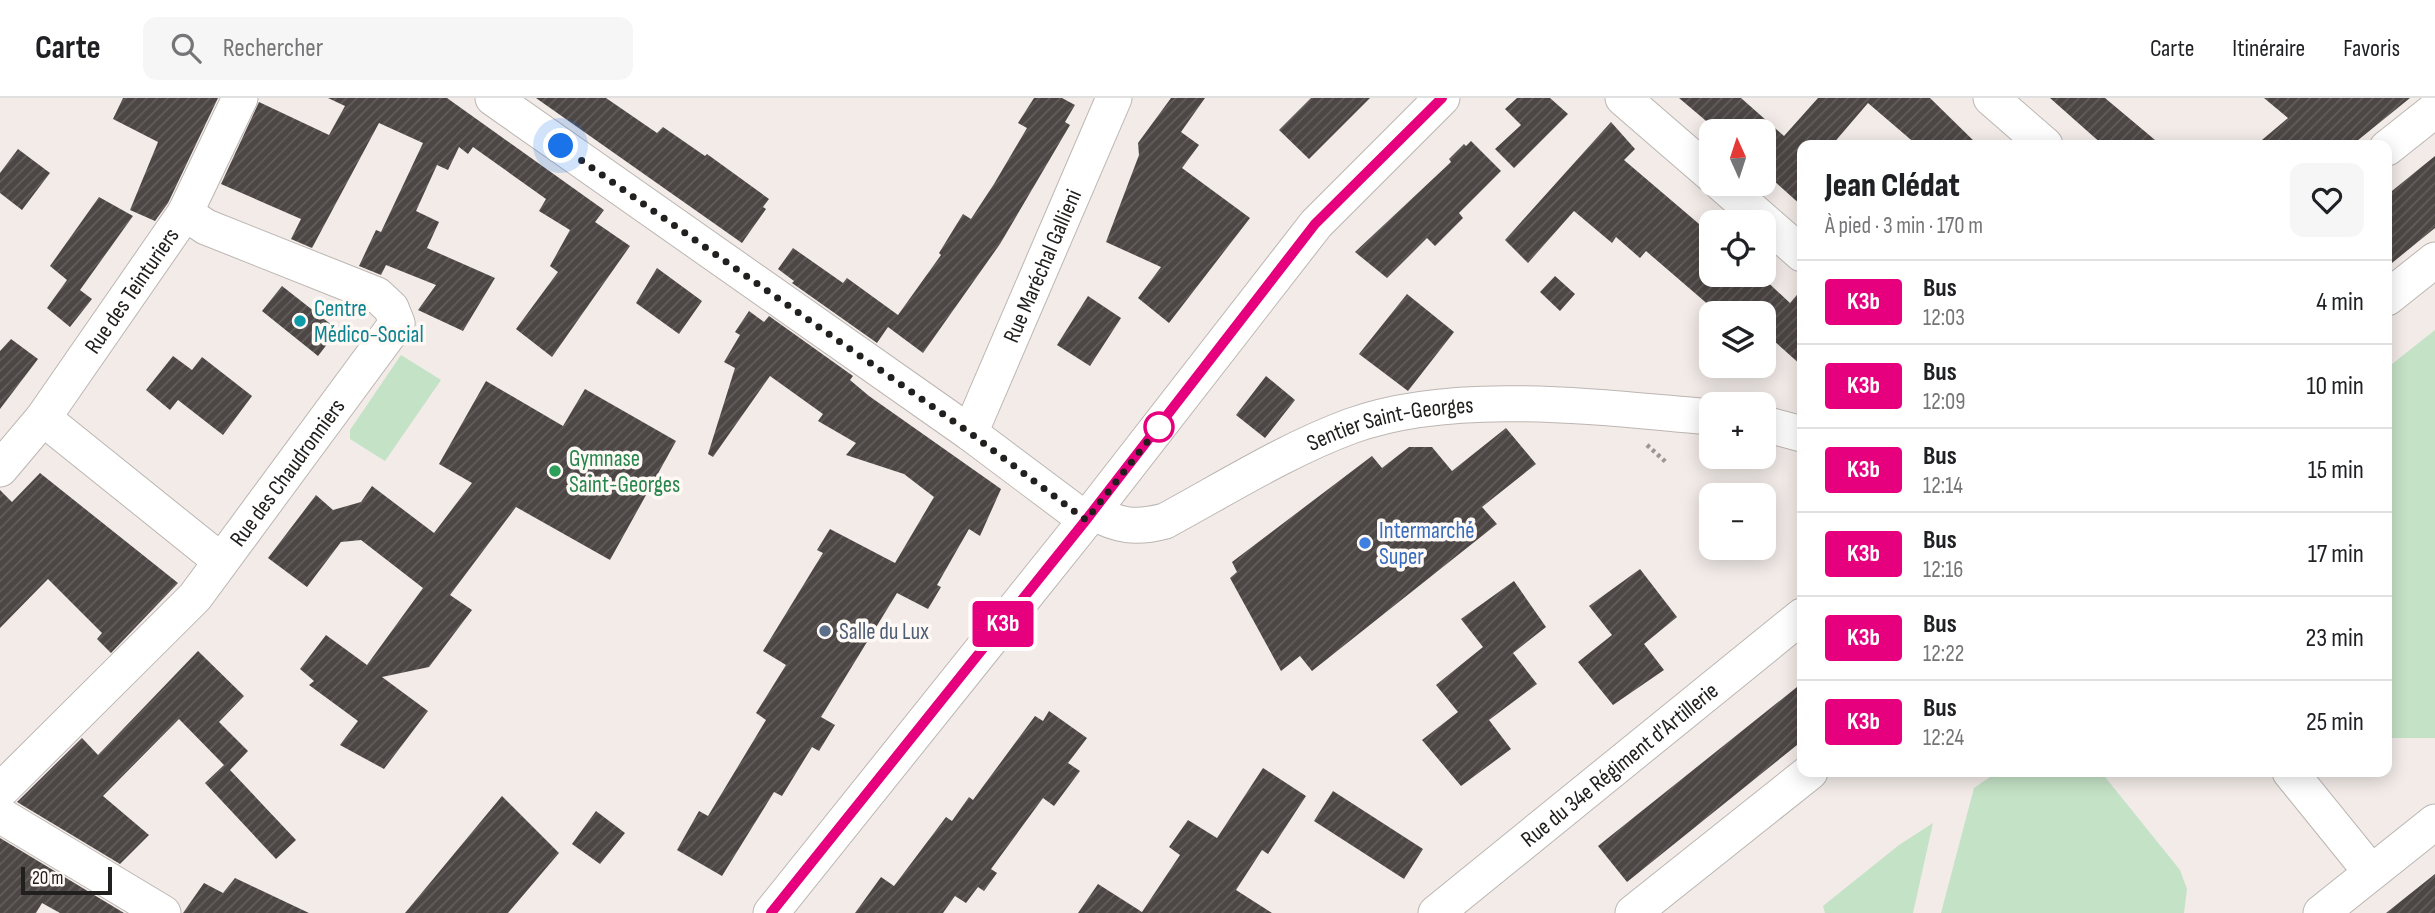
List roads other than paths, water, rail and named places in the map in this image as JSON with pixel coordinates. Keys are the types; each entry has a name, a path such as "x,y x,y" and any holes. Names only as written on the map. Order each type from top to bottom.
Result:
{"street":[{"name":"Rue des Teinturiers","path":"0,470 43,418 185,213 240,98"},
{"name":"Sentier Saint-Georges","path":"493,98 1089,516 1117,525 1140,528 1165,521 1310,443 1353,426 1406,412 1521,405 1699,416"},
{"name":"Rue Maréchal Gallieni","path":"970,433 1114,98"},
{"path":"771,913 1089,516 1315,224 1442,98"},
{"path":"1623,98 1699,164"},
{"path":"1991,98 2039,140"},
{"path":"2392,144 2435,110"},
{"path":"1736,196 1797,250"},
{"name":"Rue des Chaudronniers","path":"0,791 195,597 406,328 377,295 206,227 185,213"},
{"path":"2392,294 2435,260"},
{"path":"43,418 221,561"},
{"path":"1776,427 1797,433"},
{"name":"Rue du 34e Régiment d'Artillerie","path":"1436,913 1797,620"},
{"path":"1633,913 1804,777"},
{"path":"2294,777 2371,872"},
{"path":"0,815 163,913"},
{"path":"2321,913 2435,822"}],"place":[{"name":"Centre Médico-Social","path":"300,321"},
{"name":"Gymnase Saint-Georges","path":"555,471"},
{"name":"Intermarché Super","path":"1365,543"},
{"name":"Salle du Lux","path":"825,631"}]}
